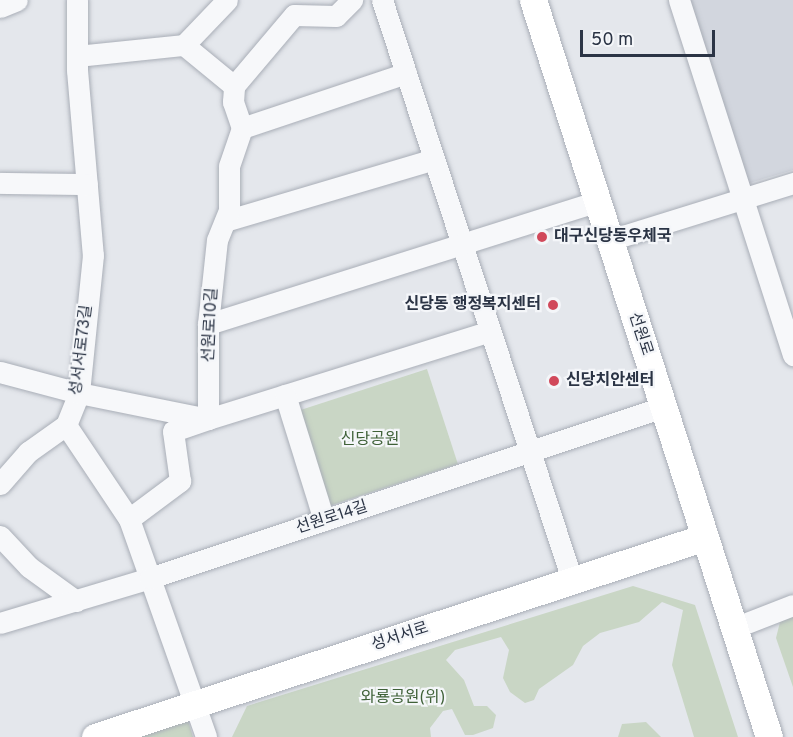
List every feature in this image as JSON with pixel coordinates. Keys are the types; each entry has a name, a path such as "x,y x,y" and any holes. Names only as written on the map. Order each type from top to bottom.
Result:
{"main road":[{"name":"선원로","path":"533,0 770,737"},
{"name":"성서서로","path":"95,737 705,537"}],"street":[{"path":"0,8 17,0"},
{"name":"성서서로73길","path":"66,425 79,393 93,255 77,56 77,0"},
{"path":"77,56 184,45 228,0"},
{"path":"352,0 336,16 294,15 234,86 233,102 242,128 406,73"},
{"path":"382,0 572,580"},
{"path":"679,0 793,355"},
{"path":"184,45 234,86"},
{"name":"선원로10길","path":"208,419 208,324 217,240 229,212 229,166 242,128"},
{"path":"225,221 434,159"},
{"path":"0,183 87,184"},
{"path":"610,240 793,183"},
{"path":"208,324 597,201"},
{"path":"129,519 180,481 173,431 490,331"},
{"path":"0,372 79,393 208,419"},
{"path":"285,395 324,520"},
{"name":"선원로14길","path":"0,623 150,578 663,407"},
{"path":"0,484 28,452 66,425 129,519 206,737"},
{"path":"0,536 29,567 76,601"},
{"path":"734,628 793,605"}],"shaded area":[{"path":"687,0 793,0 793,170 743,185"}],"green space":[{"name":"신당공원","path":"427,369 458,464 328,506 297,411"},
{"name":"와룡공원(위)","path":"633,586 695,605 738,737 694,737 672,665 683,610 662,602 639,622 600,633 583,646 573,665 539,689 534,700 525,703 510,692 503,678 509,650 501,637 455,650 446,660 464,680 474,706 487,706 496,715 493,728 473,735 465,735 452,709 443,711 430,728 431,737 232,737 247,706"},
{"path":"793,614 793,687 776,638 781,618"},
{"path":"186,714 193,737 121,737"},
{"path":"646,722 661,737 618,737 622,724"}],"place":[{"name":"대구신당동우체국","path":"542,237"},
{"name":"신당동 행정복지센터","path":"553,305"},
{"name":"신당치안센터","path":"554,381"}]}
